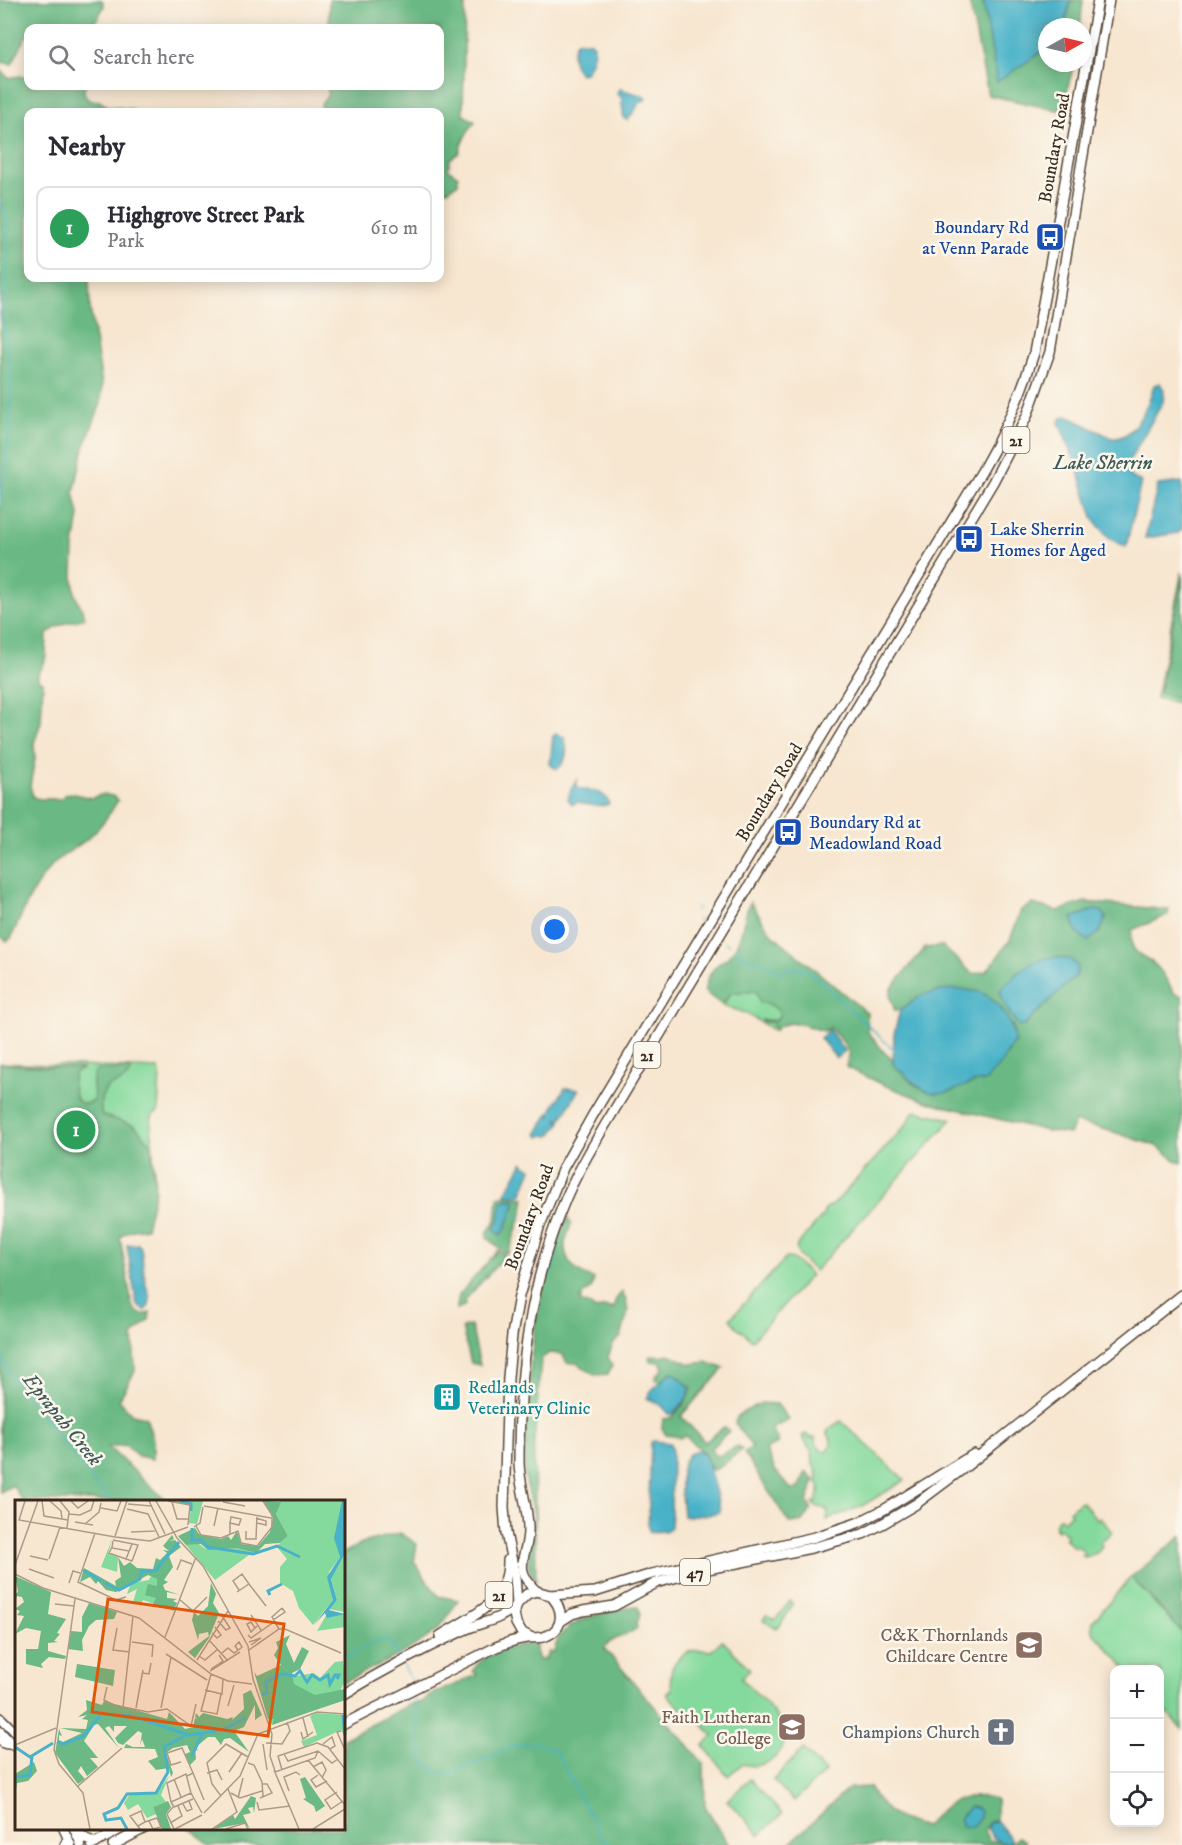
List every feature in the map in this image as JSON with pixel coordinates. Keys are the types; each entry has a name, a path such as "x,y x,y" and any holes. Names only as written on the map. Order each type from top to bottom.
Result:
{"highway":[{"name":"Boundary Road","path":"516,1605 515,1576 504,1515 509,1359 519,1296 539,1228 563,1168 594,1113 982,471 1011,416 1034,353 1098,0"},
{"name":"Boundary Road","path":"536,1591 526,1582 521,1558 526,1545 528,1529 519,1462 522,1376 533,1298 553,1231 581,1166 993,482 1027,416 1050,352 1109,0"},
{"name":"47","path":"561,1621 572,1614 614,1606 656,1583 863,1534 916,1504 1182,1295"},
{"name":"47","path":"550,1594 595,1592 652,1574 834,1531 885,1509 995,1441"},
{"name":"21","path":"345,1693 458,1629 494,1600 506,1582 508,1543"},
{"name":"21","path":"536,1591 550,1594"},
{"path":"516,1605 527,1594 536,1591"},
{"path":"345,1723 515,1639 542,1638 549,1635 557,1629 561,1621 561,1610 557,1601 550,1594"},
{"name":"21","path":"458,1629 506,1615 516,1605"},
{"name":"21","path":"516,1605 514,1614 516,1623 521,1632 530,1637"},
{"path":"75,1830 94,1844 118,1830"},
{"path":"113,1845 122,1843 142,1830"}],"main road":[{"path":"0,1717 15,1732"},
{"path":"0,1731 15,1747"},
{"path":"0,1741 15,1747"},
{"path":"75,1830 81,1845"}],"green space":[{"path":"0,0 102,0 104,6 98,18 90,24 24,24 24,40 12,64 0,62"},
{"path":"329,0 465,0 463,115 475,121 465,136 459,153 450,159 448,169 458,176 458,183 448,190 444,190 444,108 322,108 321,104 328,95 328,90 444,90 444,24 329,24"},
{"path":"969,0 983,0 997,81 1038,54 1038,72 1072,72 1062,111 988,95"},
{"path":"1071,0 1083,0 1081,18 1066,18"},
{"path":"0,69 8,78 24,77 24,90 84,90 88,100 99,101 109,107 121,108 24,108 24,282 89,282 90,308 102,384 101,403 84,448 74,492 79,515 74,547 73,577 75,594 85,617 62,624 47,634 45,660 38,673 38,680 43,682 41,722 34,743 35,759 30,786 33,797 39,799 62,799 64,795 71,793 91,798 104,794 118,800 107,818 92,834 59,859 45,873 11,938 7,941 0,936"},
{"path":"1182,571 1182,704 1156,698"},
{"path":"1182,576 1182,699 1159,693"},
{"path":"750,902 771,933 867,1013 868,1032 893,1060 893,1064 916,1086 961,1086 972,1082 1001,1063 1015,1041 1013,1027 994,1000 922,995 895,1011 890,997 891,989 925,948 942,946 973,974 987,971 1010,940 1021,910 1033,904 1058,911 1085,902 1169,910 1168,915 1132,930 1131,940 1135,951 1154,964 1174,993 1182,996 1182,1163 1157,1146 1075,1122 1069,1134 1047,1131 928,1102 846,1067 849,1053 843,1042 830,1028 824,1031 794,1023 782,1025 776,1029 772,1023 762,1021 777,1020 780,1013 771,1005 760,1003 756,991 731,993 722,1005 705,992 705,986 715,967 734,949","holes":["1024,968 1076,976 1027,1023 1001,990"]},
{"path":"756,991 786,1014 775,1031 747,1014 723,1005 731,993"},
{"path":"0,1063 158,1069 160,1073 158,1112 153,1114 151,1121 155,1184 0,1179"},
{"path":"0,1064 83,1069 74,1073 73,1085 75,1096 81,1103 93,1101 93,1080 96,1070 132,1069 124,1080 107,1087 101,1099 101,1114 134,1126 151,1143 155,1190 146,1228 128,1231 120,1238 132,1305 139,1313 150,1313 149,1320 133,1335 135,1371 119,1400 132,1414 146,1417 153,1440 153,1459 138,1456 125,1445 108,1447 166,1500 21,1500 13,1485 0,1492"},
{"path":"916,1111 952,1119 815,1271 800,1256 797,1245 822,1217 826,1208 833,1205"},
{"path":"498,1197 525,1198 509,1252 506,1254 487,1237 487,1233 496,1220"},
{"path":"568,1218 571,1224 565,1243 567,1256 573,1267 594,1279 591,1289 582,1295 580,1303 588,1304 596,1310 604,1307 613,1309 616,1299 622,1292 628,1312 621,1337 613,1344 608,1357 612,1365 608,1374 595,1375 577,1363 567,1363 562,1354 549,1353 541,1359 534,1444 536,1582 529,1569 528,1557 534,1515 525,1477 525,1426 530,1406 530,1369 536,1316 553,1250"},
{"path":"498,1250 505,1256 464,1301 465,1305 457,1310 459,1295"},
{"path":"786,1258 793,1259 811,1275 752,1340 730,1319"},
{"path":"471,1326 480,1365 471,1363 462,1328"},
{"path":"667,1354 691,1364 706,1362 724,1368 681,1416 705,1442 724,1427 729,1431 710,1449 717,1457 738,1446 742,1450 715,1470 712,1470 704,1453 685,1436 680,1438 666,1435 662,1428 663,1419 672,1418 684,1404 692,1388 671,1372 661,1381 656,1380 656,1376 663,1369 661,1362 650,1361 649,1357 656,1355 661,1357"},
{"path":"761,1403 777,1404 789,1420 771,1429 779,1442 766,1450 775,1470 791,1489 799,1488 806,1472 815,1481 807,1502 812,1509 801,1522 789,1523 744,1453 752,1447 735,1423 738,1415"},
{"path":"841,1421 905,1480 862,1506 827,1520 826,1509 815,1506 813,1503 816,1503 820,1487 813,1465 812,1451 802,1436 806,1434 810,1438 815,1437 817,1446 825,1452 829,1450 831,1443 827,1432"},
{"path":"1081,1501 1097,1519 1100,1517 1112,1532 1100,1542 1102,1546 1098,1552 1086,1557 1082,1556 1084,1552 1077,1545 1074,1548 1065,1538 1067,1535 1060,1528 1057,1530 1055,1525 1060,1517 1063,1521 1071,1514 1069,1511"},
{"path":"400,1533 417,1544 414,1562 438,1596 458,1600 442,1624 426,1639 345,1681 345,1552 362,1543"},
{"path":"1182,1536 1182,1632 1131,1577"},
{"path":"1131,1577 1182,1632 1182,1729 1164,1709 1164,1665 1123,1665 1094,1633 1093,1621"},
{"path":"790,1601 793,1605 779,1627 775,1628 763,1620 766,1615 776,1620"},
{"path":"638,1607 640,1614 636,1624 637,1628 610,1642 604,1648 704,1764 705,1806 729,1845 210,1845 192,1830 345,1830 345,1738 410,1704 422,1702 431,1695 477,1675 473,1671 477,1665 501,1651 520,1645 536,1644 539,1660 545,1659 549,1652 554,1652 558,1639 564,1631 582,1620 604,1613"},
{"path":"722,1640 750,1669 741,1678 776,1716 782,1726 784,1737 782,1748 773,1759 758,1765 742,1764 728,1776 703,1745 713,1736 698,1720 694,1723 667,1694 672,1689 672,1671 680,1658 693,1651 711,1651"},
{"path":"803,1749 825,1772 794,1801 773,1780"},
{"path":"750,1779 782,1814 760,1835 727,1800"},
{"path":"869,1787 886,1810 898,1818 925,1827 940,1811 957,1800 988,1797 996,1800 996,1819 988,1823 984,1831 989,1840 1012,1844 1018,1837 1025,1841 1025,1845 788,1845 849,1788"}],"water":[{"path":"983,0 1071,0 1066,18 1038,18 1038,54 997,82"},
{"path":"577,41 591,42 594,45 589,66 585,73 580,74 572,58"},
{"path":"620,89 644,96 646,99 640,103 628,120 624,119 621,96 617,94"},
{"name":"Lake Sherrin","path":"1160,383 1164,390 1163,402 1129,461 1127,472 1141,482 1126,547 1110,539 1094,520 1074,458 1059,423 1062,417 1067,416 1112,438 1120,437 1128,433 1140,419 1154,385"},
{"path":"1182,482 1182,529 1178,533 1145,538 1158,485"},
{"path":"557,734 564,737 566,750 565,759 557,769 550,764 553,736"},
{"path":"577,780 577,788 601,793 609,804 598,806 578,802 572,804 568,799"},
{"path":"1094,910 1102,911 1106,918 1099,933 1088,941 1077,933 1072,918"},
{"path":"1054,957 1070,959 1078,966 1076,976 1024,1026 1019,1026 1007,1010 1000,990 1030,964"},
{"path":"950,989 979,992 993,1000 1008,1019 1015,1041 1001,1063 985,1081 949,1092 933,1093 918,1086 893,1064 894,1034 900,1010 922,995"},
{"path":"829,1030 845,1051 836,1058 820,1038"},
{"path":"565,1088 579,1089 561,1120 556,1119 561,1122 550,1136 537,1135 548,1115 552,1116 549,1114"},
{"path":"523,1162 532,1169 521,1195 506,1195 506,1193"},
{"path":"515,1200 515,1205 505,1230 500,1235 494,1228 499,1221 502,1201"},
{"path":"138,1244 141,1248 145,1281 150,1297 149,1306 145,1310 136,1302 127,1245"},
{"path":"671,1372 690,1387 684,1402 670,1415 662,1406 647,1398 651,1391"},
{"path":"651,1442 670,1443 672,1449 671,1528 650,1532 648,1527"},
{"path":"699,1450 707,1459 720,1509 719,1512 711,1514 683,1516 682,1467 685,1459 691,1453"},
{"path":"970,1807 977,1808 980,1818 972,1826 965,1827 959,1818"},
{"path":"996,1820 1012,1840 1011,1842 996,1840 991,1834 987,1827 988,1824"}],"waterway":[{"name":"Eprapah Creek","path":"0,200 7,220 2,314 11,372 11,421 0,506"},
{"path":"696,906 697,910"},
{"path":"725,942 729,945"},
{"path":"734,948 744,957 782,972 792,968 805,969 894,1050"},
{"path":"510,1214 522,1216"},
{"path":"524,1223 528,1227"},
{"path":"551,1275 557,1252 554,1246"},
{"name":"Eprapah Creek","path":"0,1350 5,1367 110,1500"},
{"name":"Eprapah Creek","path":"345,1657 380,1639 389,1641 400,1659"},
{"name":"Eprapah Creek","path":"404,1666 412,1686"},
{"name":"Eprapah Creek","path":"413,1694 423,1762 435,1771 448,1775 515,1746 534,1743 555,1750 602,1839 611,1845"}],"place":[{"name":"Boundary Rd at Venn Parade","path":"1050,237"},
{"name":"Lake Sherrin Homes for Aged","path":"969,539"},
{"name":"Boundary Rd at Meadowland Road","path":"788,832"},
{"name":"Highgrove Street Park","path":"76,1130"},
{"name":"Redlands Veterinary Clinic","path":"447,1397"},
{"name":"C&K Thornlands Childcare Centre","path":"1029,1645"},
{"name":"Faith Lutheran College","path":"792,1727"},
{"name":"Champions Church","path":"1001,1732"}]}
